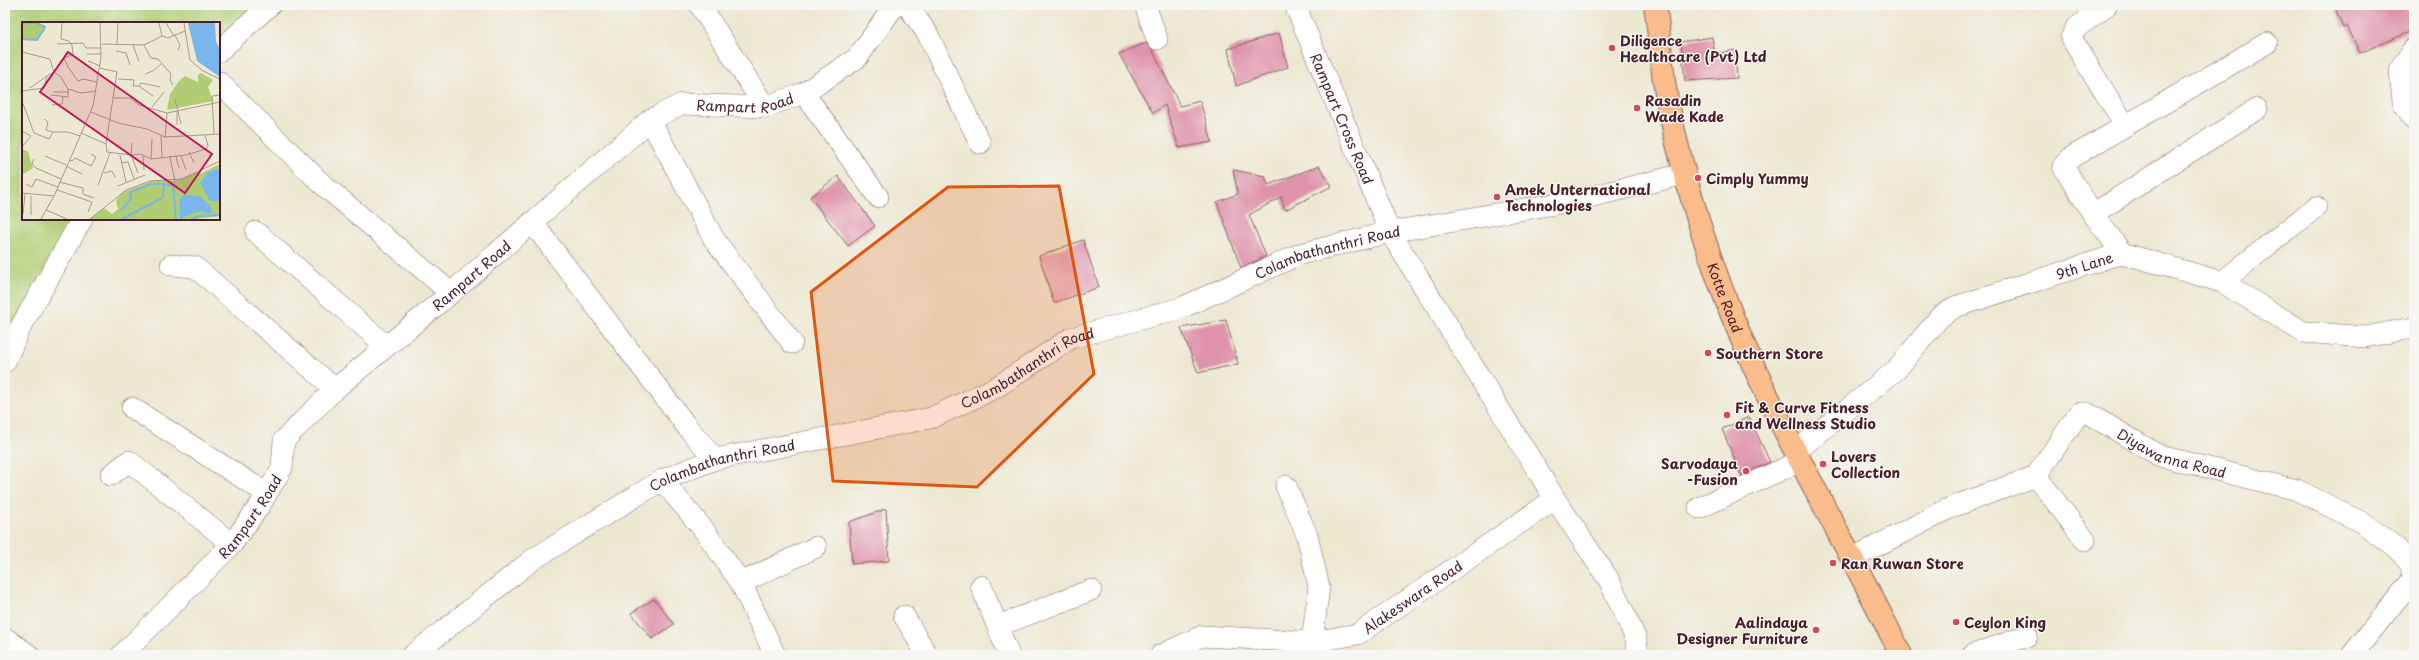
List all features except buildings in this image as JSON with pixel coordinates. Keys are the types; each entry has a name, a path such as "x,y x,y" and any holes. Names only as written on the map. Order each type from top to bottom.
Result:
{"main road":[{"name":"Kotte Road","path":"1655,5 1667,97 1685,174 1733,318 1798,456 1853,558 1901,655"}],"street":[{"path":"220,49 270,5"},
{"path":"700,5 765,107"},
{"name":"Rampart Road","path":"122,655 232,544 260,505 282,468 284,440 335,389 385,345 450,293 650,120 682,104 765,107 804,93 857,58 895,5"},
{"path":"907,5 927,33 980,143"},
{"path":"1146,5 1157,39"},
{"name":"Rampart Cross Road","path":"1295,5 1390,232"},
{"path":"2107,5 2076,28 2072,38 2125,125"},
{"path":"2122,253 2093,214 2063,166 2072,157 2125,125 2267,43"},
{"path":"2414,48 2400,70 2403,102 2414,120"},
{"path":"220,83 322,183 450,293"},
{"path":"804,93 878,197"},
{"path":"2093,214 2257,109"},
{"path":"650,120 714,240 792,342"},
{"name":"Colambathanthri Road","path":"413,655 532,560 662,480 715,459 931,418 995,388 1071,338 1181,308 1300,254 1390,232 1572,201 1685,174"},
{"path":"2222,282 2316,207"},
{"path":"5,362 19,330 81,220"},
{"path":"532,222 688,428 715,459"},
{"path":"256,232 385,345"},
{"path":"1390,232 1555,499 1609,580 1636,639 1638,655"},
{"name":"9th Lane","path":"1699,508 1798,456 1896,370 1940,317 1955,307 2122,253 2222,282 2303,332 2365,337 2413,327"},
{"path":"171,265 196,266 335,389"},
{"path":"132,408 266,493"},
{"name":"Diyawanna Road","path":"2036,476 2079,413 2088,413 2160,456 2298,490 2363,523 2395,547 2410,563 2413,579 2352,655"},
{"path":"111,475 129,461 232,544"},
{"path":"1853,558 1952,507 2036,476 2085,540"},
{"path":"662,480 704,530 741,583 775,655"},
{"path":"1286,486 1307,535 1319,587 1312,642"},
{"name":"Alakeswara Road","path":"1161,655 1202,636 1312,642 1358,634 1555,499"},
{"path":"741,583 816,547"},
{"path":"981,586 1009,655"},
{"path":"998,626 1091,590"},
{"path":"904,616 926,655"},
{"path":"1973,655 2027,636"},
{"path":"5,638 29,655"}],"highlighted area":[{"path":"1059,186 1094,374 977,487 833,481 811,292 948,187"}],"green space":[{"path":"5,5 270,5 220,50 220,22 22,22 22,220 81,220 19,330 5,318"}],"place":[{"name":"Diligence Healthcare (Pvt) Ltd","path":"1612,48"},
{"name":"Rasadin Wade Kade","path":"1637,108"},
{"name":"Cimply Yummy","path":"1698,178"},
{"name":"Amek Unternational Technologies","path":"1497,197"},
{"name":"Southern Store","path":"1708,353"},
{"name":"Fit & Curve Fitness and Wellness Studio","path":"1727,415"},
{"name":"Lovers Collection","path":"1823,464"},
{"name":"Sarvodaya -Fusion","path":"1746,471"},
{"name":"Ran Ruwan Store","path":"1833,563"},
{"name":"Ceylon King","path":"1956,622"},
{"name":"Aalindaya Designer Furniture","path":"1816,630"}]}
